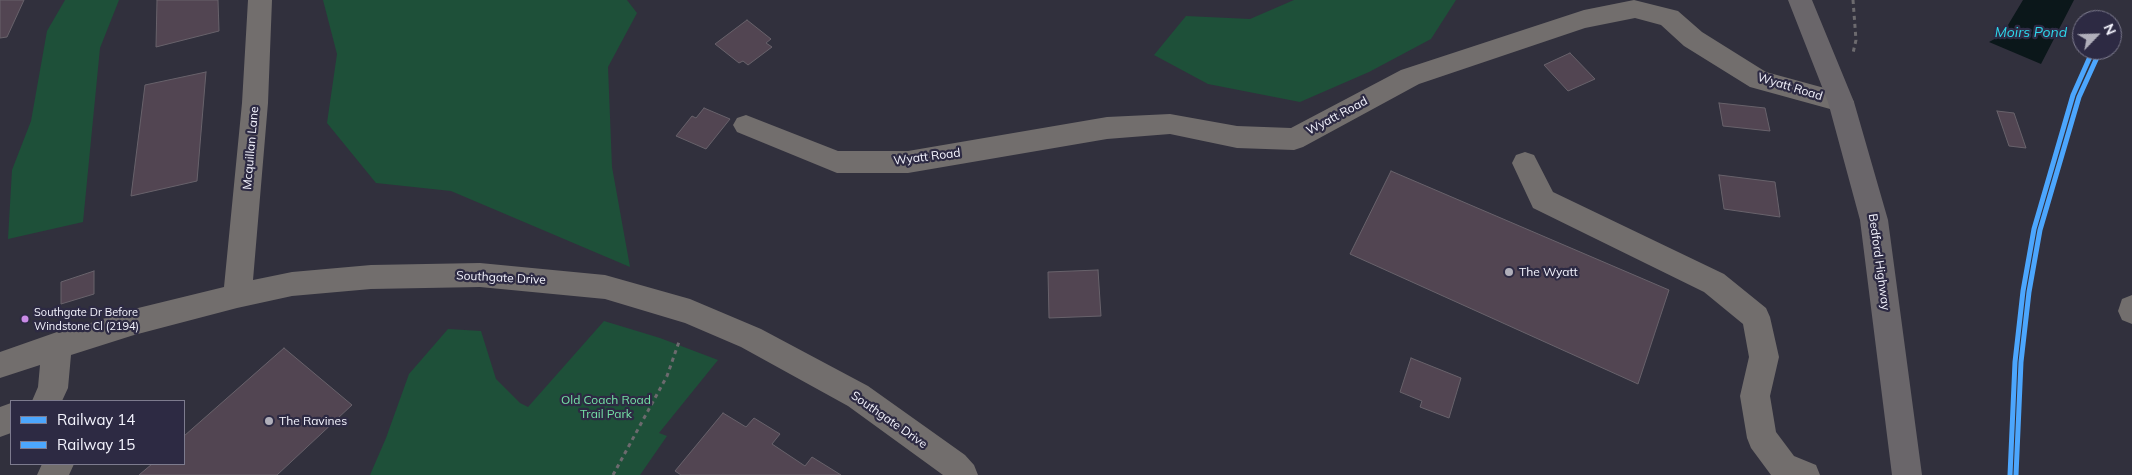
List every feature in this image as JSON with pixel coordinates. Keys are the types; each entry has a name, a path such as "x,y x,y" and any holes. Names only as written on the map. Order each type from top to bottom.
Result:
{"main road":[{"name":"Bedford Highway","path":"1800,0 1842,102 1874,220 1907,475"}],"street":[{"name":"Mcquillan Lane","path":"237,296 255,103 260,0"},
{"name":"Wyatt Road","path":"746,125 837,162 908,162 1107,128 1170,124 1238,137 1294,139 1410,77 1584,19 1634,9 1669,18 1693,39 1759,80 1842,102"},
{"path":"1525,163 1543,200 1714,283 1756,316 1764,357 1755,396 1762,438 1783,466 1805,475"},
{"name":"Southgate Drive","path":"0,365 134,322 292,284 371,277 480,275 605,286 690,312 751,338 858,396 954,472"},
{"path":"48,400 53,388 57,346"}],"path":[{"path":"613,475 666,376 690,312"}],"green space":[{"path":"65,0 119,0 100,48 83,222 8,239 12,170 31,121 47,31"},
{"path":"323,0 627,0 637,13 608,67 612,167 630,267 451,191 376,183 327,123 337,54"},
{"path":"1294,0 1456,0 1431,39 1369,72 1300,102 1208,84 1154,55 1186,16 1250,19"},
{"name":"Old Coach Road Trail Park","path":"604,321 660,338 718,360 659,433 667,436 640,475 370,475 386,438 409,374 448,329 481,331 496,379 520,403 528,407"}],"water":[{"name":"Moirs Pond","path":"2023,0 2074,0 2041,64 1989,42 2002,35"}],"building":[{"path":"0,0 24,0 7,37 0,38"},
{"path":"157,0 218,0 219,31 156,47"},
{"path":"747,20 771,39 766,43 772,47 748,65 743,61 739,63 715,44"},
{"path":"1570,53 1595,79 1568,91 1544,65"},
{"path":"206,72 197,181 131,196 145,85"},
{"path":"1719,103 1765,108 1770,131 1723,126"},
{"path":"704,108 730,119 706,149 676,136 692,116 696,118"},
{"path":"1997,111 2014,113 2026,148 2009,146"},
{"name":"The Wyatt","path":"1391,171 1669,290 1638,384 1350,254"},
{"path":"1719,175 1775,182 1780,217 1724,209"},
{"path":"1098,270 1101,316 1049,318 1048,272"},
{"path":"94,271 94,294 61,304 61,282"},
{"name":"The Ravines","path":"284,348 352,405 277,475 139,475 151,465 185,465 185,435"},
{"path":"1411,358 1461,378 1449,418 1420,407 1422,401 1400,392"},
{"path":"723,413 746,427 754,418 780,434 772,444 805,466 812,457 841,475 681,475 675,471"}],"rail line":[{"name":"14","path":"2010,475 2015,362 2023,291 2034,229 2073,95 2089,60"},
{"name":"15","path":"2016,475 2021,362 2029,292 2040,230 2079,97 2096,60"}],"place":[{"name":"The Wyatt","path":"1509,272"},
{"name":"Southgate Dr Before Windstone Cl (2194)","path":"25,319"},
{"name":"The Ravines","path":"269,421"}]}
